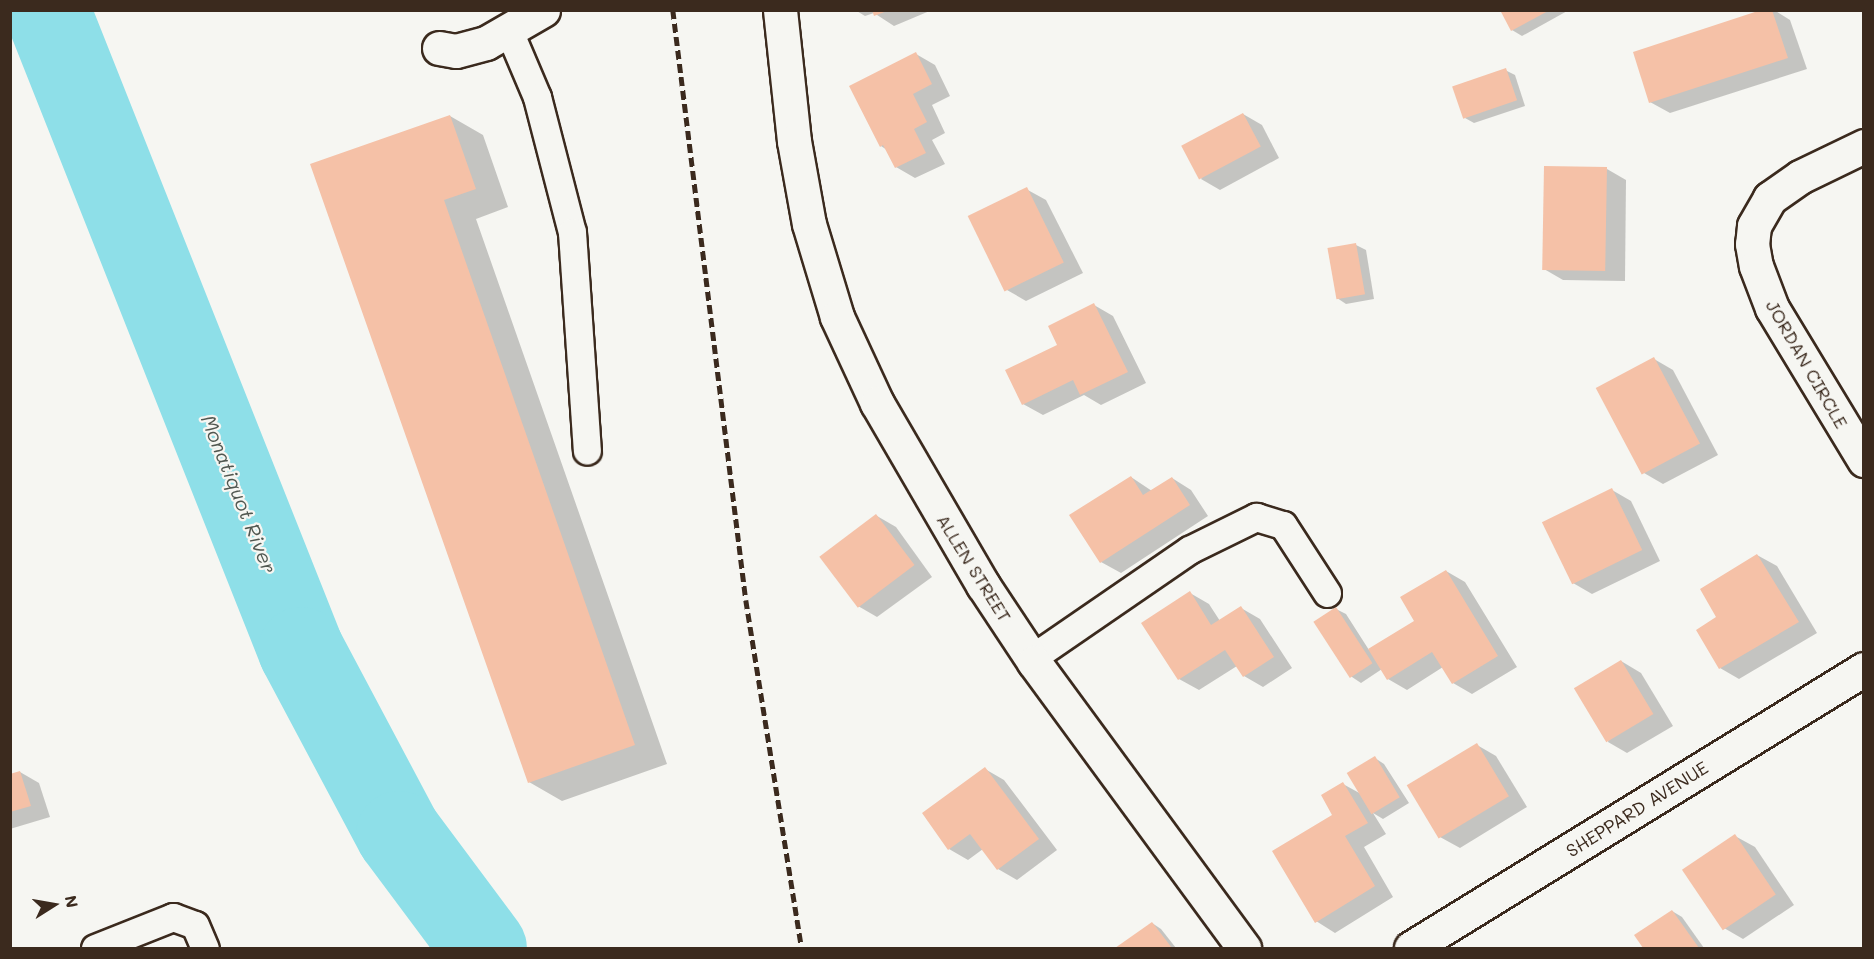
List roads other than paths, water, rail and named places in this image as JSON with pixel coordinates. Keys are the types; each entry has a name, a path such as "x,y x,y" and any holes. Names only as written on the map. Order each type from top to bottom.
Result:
{"street":[{"path":"439,48 471,48 509,31 543,10"},
{"name":"ALLEN STREET","path":"780,10 794,141 809,224 837,317 856,358 905,455 1032,658 1244,948"},
{"name":"JORDAN CIRCLE","path":"1863,146 1800,177 1770,198 1754,226 1752,244 1756,266 1772,308 1863,460"},
{"name":"SHEPPARD AVENUE","path":"1412,948 1863,669"}],"lane":[{"path":"509,31 537,97 572,232 587,450"},
{"path":"1032,658 1189,550 1256,517 1283,525 1327,593"},
{"path":"95,948 173,917 195,925 205,948"}],"waterway":[{"name":"Monatiquot River","path":"47,10 301,650 399,834 484,948"}],"railway":[{"path":"673,10 746,600 802,948"}]}
